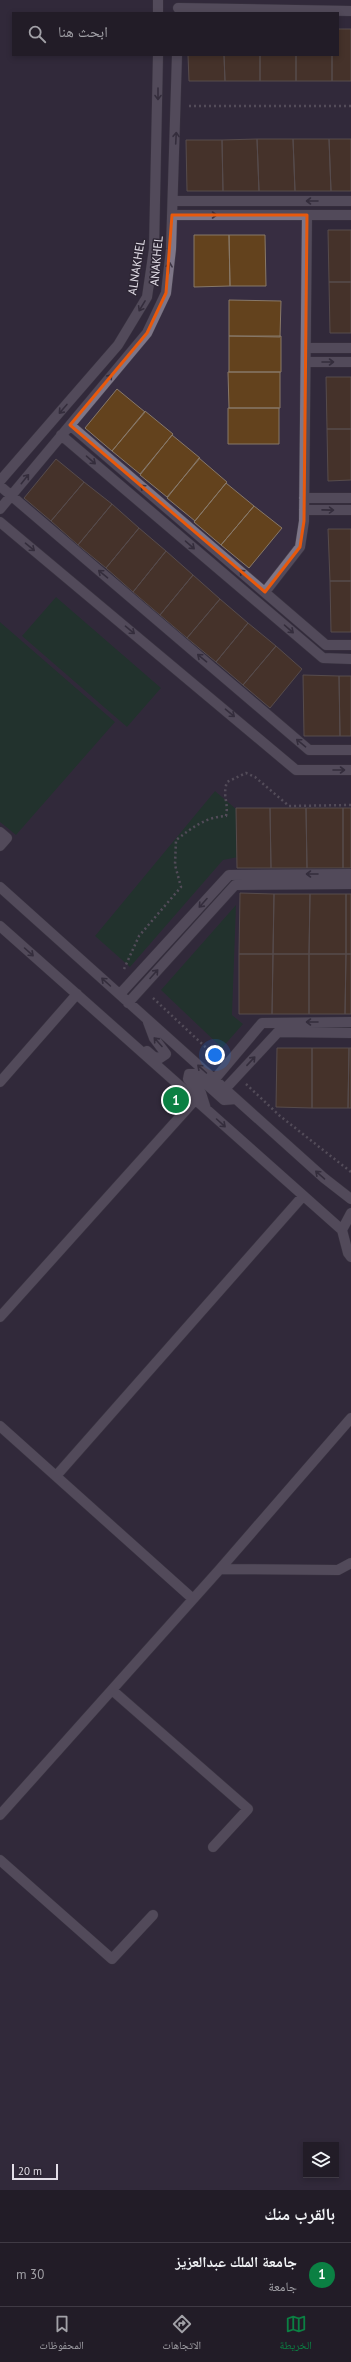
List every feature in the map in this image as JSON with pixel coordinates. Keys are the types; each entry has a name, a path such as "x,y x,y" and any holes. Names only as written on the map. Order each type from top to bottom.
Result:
{"street":[{"path":"158,0 158,12"},
{"path":"178,7 351,11"},
{"name":"ALNAKHEL","path":"0,481 118,345 147,297 154,249 158,56"},
{"name":"ANAKHEL","path":"0,509 147,333 166,293 173,201 177,56"},
{"path":"173,201 351,201"},
{"path":"172,215 351,215"},
{"path":"264,592 300,548 304,510 307,215"},
{"path":"306,348 351,348"},
{"path":"306,362 351,362"},
{"path":"70,424 326,645 351,645"},
{"path":"61,435 322,658 351,659"},
{"path":"0,486 309,750 351,750"},
{"path":"304,498 351,498"},
{"path":"304,510 351,510"},
{"path":"0,522 296,770 351,770"},
{"path":"0,832 7,838 0,846"},
{"path":"120,994 229,875 351,874"},
{"path":"128,1003 235,885 351,884"},
{"path":"0,887 324,1178 351,1198"},
{"path":"0,926 342,1230 348,1253 351,1257"},
{"path":"0,1082 77,994"},
{"path":"122,1034 136,1042 154,1057 160,1058 166,1054 154,1038 148,1020"},
{"path":"214,1080 262,1023 351,1022"},
{"path":"225,1089 278,1032 351,1033"},
{"path":"206,1110 201,1093 188,1079 189,1074 195,1074 224,1100 236,1099"},
{"path":"0,1317 195,1100"},
{"path":"56,1476 303,1196"},
{"path":"342,1230 351,1213"},
{"path":"0,1815 220,1569 351,1418"},
{"path":"0,1426 193,1599"},
{"path":"220,1569 338,1570 351,1563"},
{"path":"112,1690 248,1809 213,1847"},
{"path":"0,1860 112,1959 153,1914"}],"path":[{"path":"189,106 351,106"},
{"path":"124,970 139,936 181,887 175,865 176,840 196,825 213,816 226,816 227,808 223,793 227,782 246,773 255,777 289,806 351,806"},
{"path":"153,998 215,1056"},
{"path":"244,1082 280,1116 351,1172"}],"highlighted area":[{"path":"172,215 307,215 304,521 300,547 265,592 70,425 147,333 166,293"}],"shaded area":[{"path":"0,0 351,0 351,2190 0,2190"}],"green space":[{"path":"56,597 161,688 127,727 22,636"},
{"path":"0,622 115,722 16,835 0,822"},
{"path":"215,791 236,809 238,857 223,860 130,967 95,936"},
{"path":"236,905 232,1015 243,1024 222,1048 161,990"}],"building":[{"path":"339,29 351,29 351,81 332,81 332,56 339,56"},
{"path":"188,56 224,56 225,81 189,81"},
{"path":"224,56 260,56 260,81 225,81"},
{"path":"260,56 296,56 296,81 260,81"},
{"path":"296,56 332,56 332,81 296,81"},
{"path":"257,139 293,139 295,191 259,191"},
{"path":"257,139 259,191 223,191 222,140"},
{"path":"293,139 329,139 331,191 295,191"},
{"path":"329,139 351,139 351,191 331,191"},
{"path":"186,140 222,140 223,191 187,191"},
{"path":"328,230 351,230 351,282 329,282"},
{"path":"194,235 229,235 230,286 194,287"},
{"path":"229,235 265,235 266,286 230,286"},
{"path":"329,282 351,282 351,333 330,333"},
{"path":"229,300 281,301 280,337 229,336"},
{"path":"229,336 281,336 281,372 229,372"},
{"path":"228,372 280,372 280,408 229,408"},
{"path":"326,377 351,377 351,429 327,429"},
{"path":"117,389 145,412 112,451 85,428"},
{"path":"228,408 279,408 279,444 228,444"},
{"path":"145,411 173,434 140,474 112,451"},
{"path":"327,429 351,429 351,480 328,481"},
{"path":"172,435 200,458 167,497 140,475"},
{"path":"199,458 227,482 195,521 167,498"},
{"path":"56,459 84,482 51,521 24,498"},
{"path":"84,482 112,504 78,545 51,521"},
{"path":"226,483 254,506 221,545 194,522"},
{"path":"112,504 139,528 106,568 78,545"},
{"path":"254,506 282,528 249,568 221,545"},
{"path":"139,528 166,551 133,592 106,568"},
{"path":"328,529 351,529 351,581 330,581"},
{"path":"166,551 193,575 160,615 133,592"},
{"path":"193,575 220,599 187,638 160,615"},
{"path":"330,581 351,581 351,632 331,632"},
{"path":"220,599 248,623 216,662 187,638"},
{"path":"248,623 276,646 243,685 216,662"},
{"path":"276,646 302,669 270,708 243,685"},
{"path":"303,675 339,676 340,736 304,736"},
{"path":"339,676 351,676 351,736 340,736"},
{"path":"236,808 270,808 271,868 237,868"},
{"path":"270,808 306,808 307,868 271,868"},
{"path":"306,808 343,808 343,868 307,868"},
{"path":"343,808 351,808 351,868 343,868"},
{"path":"240,893 274,894 273,954 239,954"},
{"path":"274,894 310,894 309,954 273,954"},
{"path":"310,894 346,894 346,954 309,954"},
{"path":"346,894 351,894 351,954 346,954"},
{"path":"239,954 273,954 272,1014 239,1014"},
{"path":"273,954 309,954 309,1014 272,1014"},
{"path":"309,954 346,954 345,1014 309,1014"},
{"path":"346,954 351,954 351,1014 345,1014"},
{"path":"277,1048 312,1048 312,1108 276,1107"},
{"path":"312,1048 349,1048 348,1108 312,1108"},
{"path":"349,1048 351,1048 351,1108 348,1108"}],"place":[{"name":"جامعة الملك عبدالعزيز","path":"176,1100"}]}
